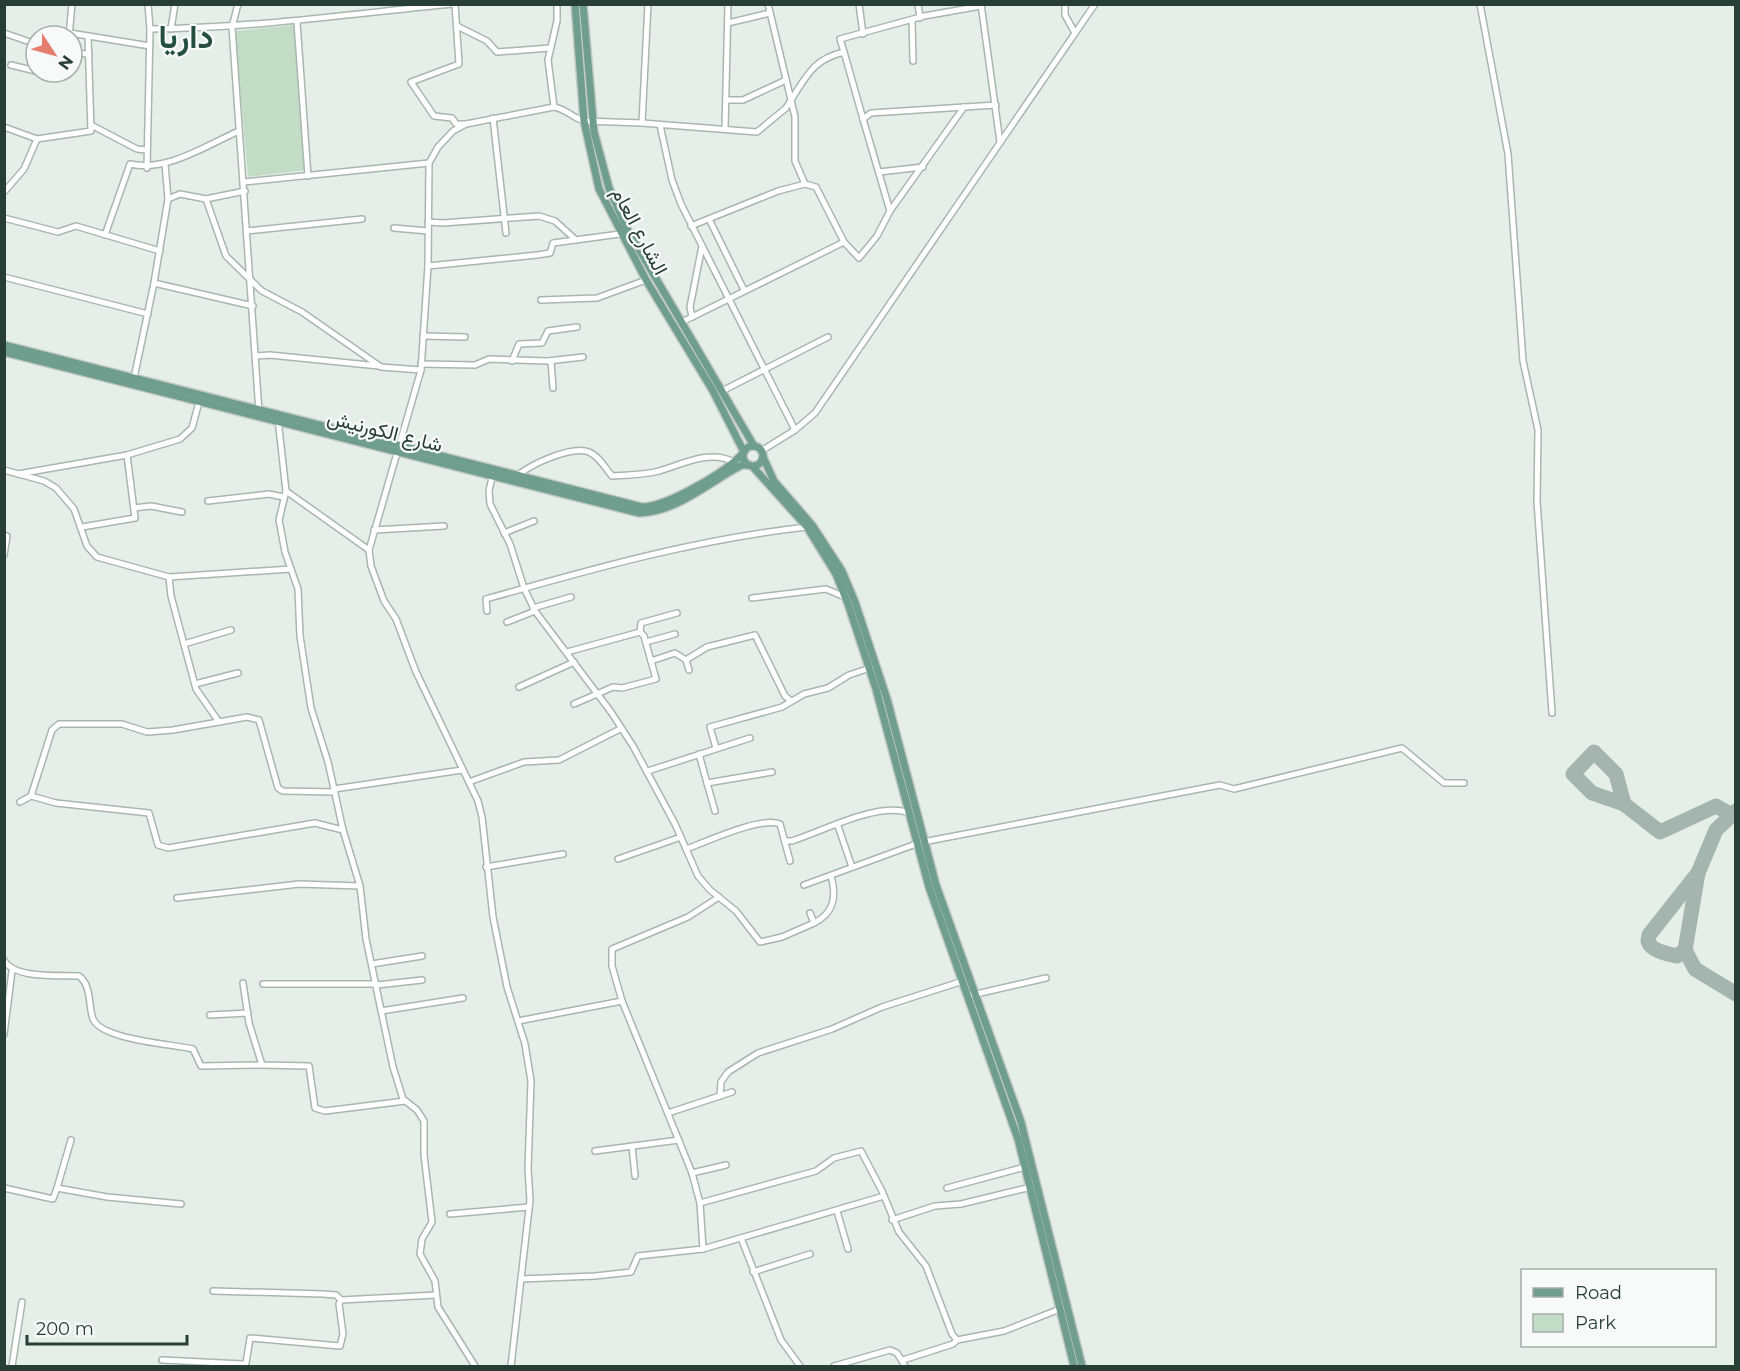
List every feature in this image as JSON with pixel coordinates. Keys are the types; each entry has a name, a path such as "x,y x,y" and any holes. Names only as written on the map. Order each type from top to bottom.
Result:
{"main road":[{"name":"الشارع العام","path":"575,4 584,121 599,189 646,280 754,446"},
{"name":"الشارع العام","path":"583,4 593,122 600,161 614,201 632,238 682,321 718,390 743,452"},
{"name":"شارع الكورنيش","path":"4,345 639,513 668,507 742,465 751,466"},
{"name":"شارع الكورنيش","path":"4,352 199,402 259,414"},
{"path":"972,995 963,981 920,843 909,786 884,688 849,601 836,574 807,527 744,460 743,452 754,446 762,454 774,481 812,525 842,571 849,601 870,668 908,812 920,843 944,912 1021,1137 1052,1261 1060,1309 1074,1366"},
{"name":"شارع الكورنيش","path":"397,449 518,474 619,502 652,507 670,501 734,462 743,452"},
{"path":"751,466 759,464 762,454"},
{"path":"901,788 909,786"},
{"path":"1021,1137 1030,1187 1082,1366"}],"street":[{"path":"70,24 72,4"},
{"path":"147,168 150,46 148,4"},
{"path":"171,29 175,4"},
{"path":"238,4 232,27 259,414"},
{"path":"385,4 385,13"},
{"path":"150,29 232,27 385,13 453,4 459,64 411,82 434,116 452,118 456,124 554,107 564,109 577,119 584,121 757,132 786,108 817,63 828,56 844,52"},
{"path":"554,107 548,60 557,21 557,4"},
{"path":"642,123 648,4"},
{"path":"725,129 728,4"},
{"path":"768,4 795,117 795,161 805,184"},
{"path":"859,4 863,34"},
{"path":"918,4 920,18"},
{"path":"1065,4 1065,15 1075,33"},
{"path":"762,454 815,413 1095,4"},
{"path":"1480,4 1507,144 1523,361 1538,430 1537,501 1552,713"},
{"path":"890,211 840,39 981,5 1000,142"},
{"path":"728,23 770,13"},
{"path":"912,20 913,60"},
{"path":"297,21 308,176"},
{"path":"457,26 487,40 497,52 550,48"},
{"path":"4,33 24,40"},
{"path":"84,36 150,46"},
{"path":"4,127 37,139 91,131 88,37"},
{"path":"84,54 89,54"},
{"path":"10,65 24,68"},
{"path":"727,100 743,100 786,80"},
{"path":"863,120 871,113 996,105"},
{"path":"691,226 778,191 805,184 816,187 844,242 859,258 877,236 890,211 964,107"},
{"path":"493,118 506,233"},
{"path":"466,123 453,131 438,147 429,164 428,266 421,367 369,550 371,566 384,601 396,619 416,672 469,782 482,817 486,867 507,987 525,1044 531,1081 529,1207 511,1366"},
{"path":"91,125 137,148 147,150"},
{"path":"660,125 672,180 691,226 795,430"},
{"path":"105,235 130,164 147,168 165,164 239,131"},
{"path":"6,189 24,169 37,139"},
{"path":"134,378 154,283 168,199 165,164"},
{"path":"244,182 429,164"},
{"path":"879,171 923,167"},
{"path":"168,199 180,194 206,199 245,191"},
{"path":"206,199 226,256 262,291 302,312 381,366"},
{"path":"428,222 443,223 539,216 555,221 576,240"},
{"path":"4,218 58,232 76,226 160,251"},
{"path":"247,231 362,219"},
{"path":"709,219 744,290"},
{"path":"394,228 428,231"},
{"path":"428,266 550,253 553,243 621,234"},
{"path":"682,321 844,242"},
{"path":"692,317 690,307 702,246"},
{"path":"4,277 12,277 19,282 148,314"},
{"path":"541,300 597,298 646,280"},
{"path":"154,283 253,306"},
{"path":"512,361 519,344 542,343 548,331 577,327"},
{"path":"423,336 465,336"},
{"path":"718,390 828,337"},
{"path":"256,356 270,355 381,366 421,367 475,366 489,359 551,361 583,357"},
{"path":"551,361 553,388"},
{"path":"16,474 127,454 173,442 187,435 195,421 199,402"},
{"path":"278,419 286,491 279,520 285,552 298,589 300,636 311,708 360,886 366,939 393,1067 405,1101 421,1114 424,1121 424,1155 432,1222 422,1239 420,1254 435,1281 438,1307 475,1366"},
{"path":"518,474 528,467 559,454 587,451 598,458 612,476 658,471 700,458 727,458 734,462"},
{"path":"82,527 135,518 127,454"},
{"path":"4,470 44,481 57,488 74,509 87,546 98,557 169,577 291,569"},
{"path":"493,474 489,490 490,504 504,532 534,609 597,693 648,771 698,876 718,897 736,911 759,942 783,937 814,923 829,913 835,888 831,876"},
{"path":"286,491 369,550"},
{"path":"208,501 269,494 283,497"},
{"path":"134,508 151,506 182,512"},
{"path":"504,532 534,521"},
{"path":"374,530 444,526"},
{"path":"487,611 486,599 695,543 807,527"},
{"path":"4,535 7,536 4,555"},
{"path":"169,577 171,596 195,684 219,722"},
{"path":"752,598 826,589 849,601"},
{"path":"507,622 534,609 571,597"},
{"path":"574,704 613,687 622,688 656,679 646,642 640,632 641,623 677,613"},
{"path":"184,644 231,630"},
{"path":"567,652 640,632"},
{"path":"646,642 675,634"},
{"path":"686,660 706,647 755,635 785,696 791,701"},
{"path":"651,661 675,653 686,660 689,670"},
{"path":"519,687 574,662"},
{"path":"716,748 711,727 774,710 870,668"},
{"path":"195,684 238,673"},
{"path":"20,802 30,796 52,730 59,724 122,724 147,732 247,717 259,720 278,788 283,791 335,791 462,770"},
{"path":"469,782 524,762 559,760 620,729"},
{"path":"648,771 750,738"},
{"path":"804,885 920,843 1220,785 1234,789 1402,748 1444,783 1464,783"},
{"path":"699,754 715,811"},
{"path":"707,783 772,772"},
{"path":"30,796 56,803 149,813 158,845 168,848 315,823 343,830"},
{"path":"786,841 838,826 871,813 900,810 908,812"},
{"path":"686,849 743,829 775,822 780,824 790,861"},
{"path":"838,826 852,867"},
{"path":"618,860 681,837"},
{"path":"486,867 563,854"},
{"path":"177,898 299,884 360,886"},
{"path":"703,1249 700,1203 692,1173 622,1001 612,966 612,949 688,917 718,897"},
{"path":"810,913 814,923"},
{"path":"372,964 422,956"},
{"path":"4,960 12,971 4,1034"},
{"path":"12,971 79,976 87,986 97,1026 109,1032 152,1044 193,1049 201,1066 309,1066 315,1108 325,1111 405,1101"},
{"path":"972,995 1046,978"},
{"path":"263,984 377,985 422,980"},
{"path":"720,1096 721,1082 728,1072 758,1053 832,1029 882,1007 963,981"},
{"path":"243,983 248,1013 262,1065"},
{"path":"381,1011 463,998"},
{"path":"518,1022 622,1001"},
{"path":"210,1015 248,1013"},
{"path":"668,1113 732,1092"},
{"path":"4,1188 53,1199 71,1140"},
{"path":"595,1151 679,1140"},
{"path":"632,1146 635,1176"},
{"path":"700,1203 816,1172 834,1158 858,1150 864,1153 884,1196 892,1221 905,1244 926,1266 952,1334 957,1340"},
{"path":"692,1173 726,1165"},
{"path":"947,1188 1025,1167"},
{"path":"892,1221 935,1206 961,1204 1030,1187"},
{"path":"57,1188 107,1197 181,1204"},
{"path":"521,1279 631,1272 638,1256 703,1249 884,1196"},
{"path":"450,1214 529,1207"},
{"path":"837,1211 848,1249"},
{"path":"741,1238 781,1340 800,1366"},
{"path":"753,1272 810,1254"},
{"path":"213,1291 323,1293 336,1294 341,1300"},
{"path":"341,1300 436,1295"},
{"path":"162,1360 243,1364 246,1363 250,1338 340,1346 343,1341 339,1304 341,1300"},
{"path":"12,1366 22,1302"},
{"path":"903,1360 953,1344 957,1340 1004,1331 1060,1309"},
{"path":"834,1366 890,1350 903,1360 905,1366"}],"green space":[{"path":"295,25 306,170 248,177 235,31"}],"taxiway":[{"path":"1594,752 1616,774 1624,804 1592,793 1573,774 1594,752"},
{"path":"1624,804 1660,832 1716,806 1730,814"},
{"path":"1736,811 1716,830 1698,873 1685,950 1695,969 1736,994"},
{"path":"1685,950 1677,956 1660,952 1648,941 1649,935 1698,873"}],"district":[{"name":"داريا","path":"186,37"}]}
